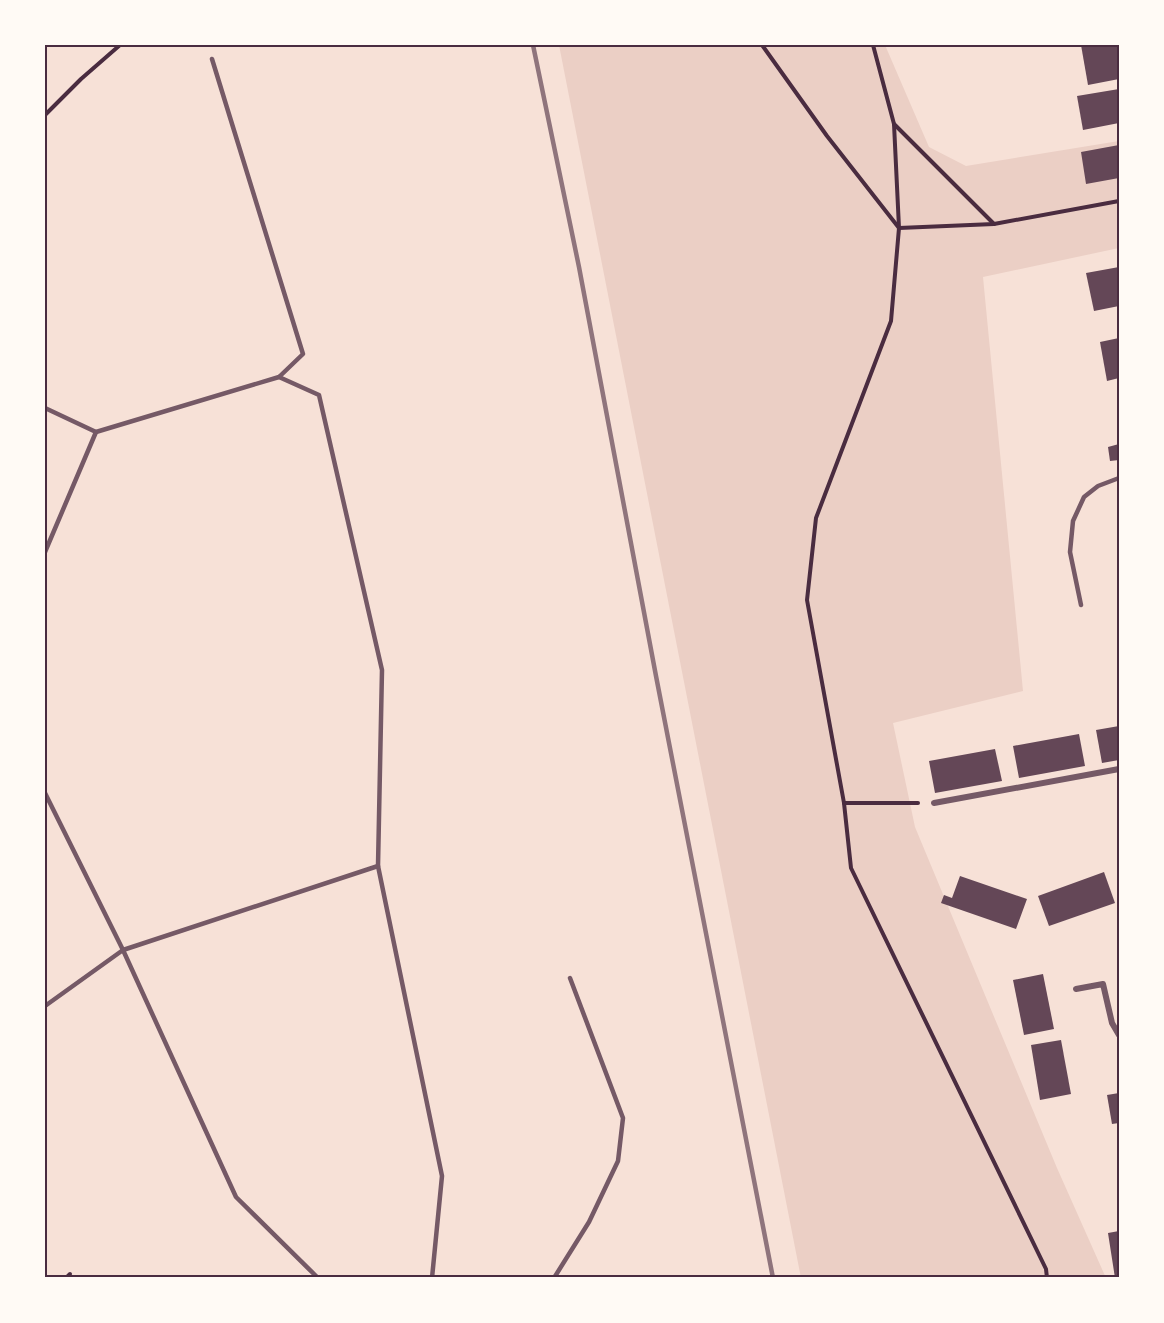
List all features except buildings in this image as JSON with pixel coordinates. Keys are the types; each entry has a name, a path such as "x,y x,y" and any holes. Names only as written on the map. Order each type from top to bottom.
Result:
{"street":[{"path":"934,803 1119,769"},
{"path":"1076,989 1103,984 1112,1023 1119,1035"}],"lane":[{"path":"45,408 96,432 279,377 303,354 212,58"},
{"path":"279,377 319,395 382,670 378,866 442,1176 432,1278"},
{"path":"45,552 96,432"},
{"path":"1081,605 1070,552 1073,521 1084,498 1098,486 1119,478"},
{"path":"45,793 123,950 236,1197 318,1278"},
{"path":"45,1006 123,950 378,866"},
{"path":"554,1278 589,1222 618,1161 623,1118 570,978"}],"path":[{"path":"45,115 120,45"},
{"path":"762,45 827,136 899,228"},
{"path":"873,45 894,124 899,228 891,321 816,518 807,600 844,803 851,868 1046,1269 1047,1278"},
{"path":"894,124 994,224"},
{"path":"899,228 994,224 1119,201"},
{"path":"844,803 934,803"},
{"path":"66,1278 70,1274"}],"shaded area":[{"path":"559,45 885,45 929,147 966,166 1119,141 1119,248 983,277 1023,691 893,723 915,827 1057,1168 1106,1278 801,1278"}],"railway":[{"path":"533,45 579,267 773,1278"}]}
